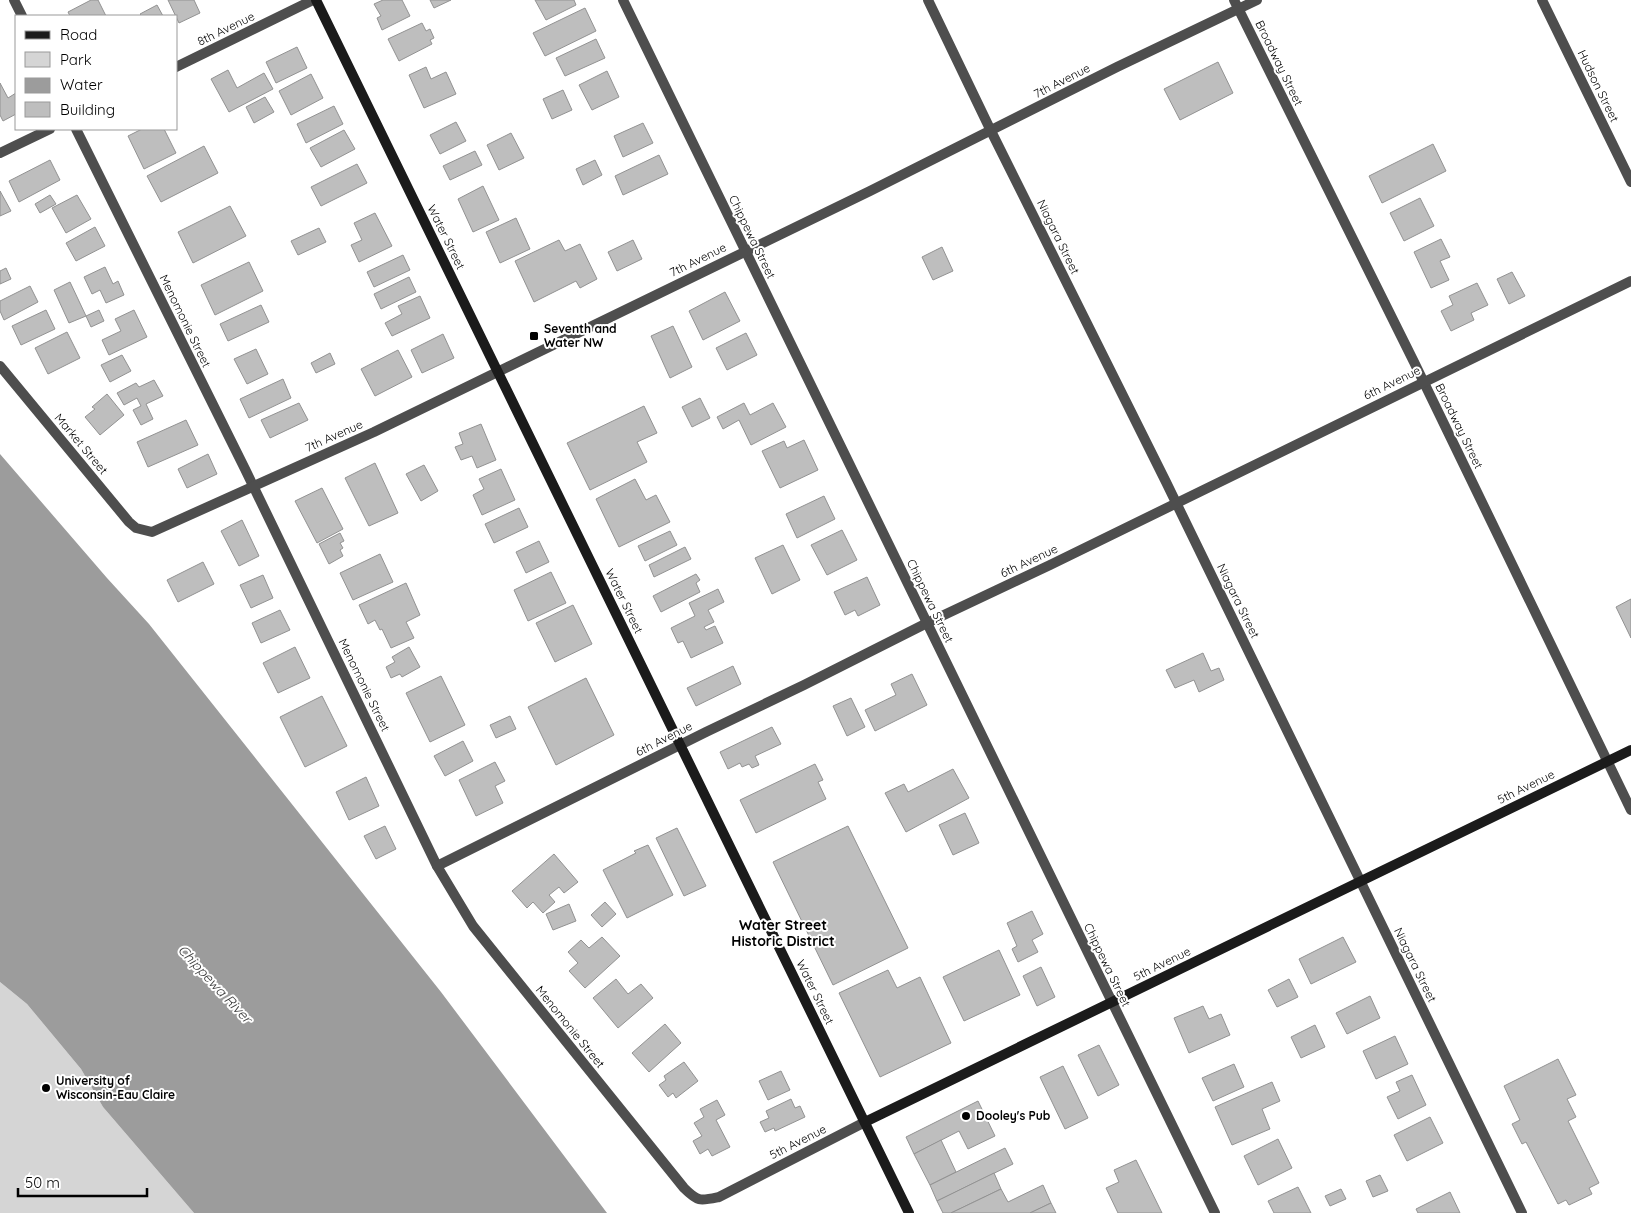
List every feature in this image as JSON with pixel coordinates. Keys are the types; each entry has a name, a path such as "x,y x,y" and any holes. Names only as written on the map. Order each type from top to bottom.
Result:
{"main road":[{"name":"Water Street","path":"314,0 909,1213"},
{"name":"5th Avenue","path":"865,1122 1631,750"}],"street":[{"path":"14,0 22,15"},
{"name":"8th Avenue","path":"178,66 314,0"},
{"name":"Chippewa Street","path":"623,0 1215,1213"},
{"name":"Niagara Street","path":"928,0 1176,503 1522,1213"},
{"name":"7th Avenue","path":"146,532 152,532 252,485 374,432 992,131 1237,5 1258,0"},
{"name":"Hudson Street","path":"1542,0 1631,182"},
{"name":"Broadway Street","path":"1237,5 1424,382 1631,810"},
{"path":"0,153 48,130"},
{"name":"Menomonie Street","path":"76,130 437,866 473,926 684,1188 694,1198 704,1200"},
{"name":"6th Avenue","path":"437,866 804,685 927,622 1050,565 1631,280"},
{"name":"Market Street","path":"0,366 130,522 136,528 146,532"},
{"name":"5th Avenue","path":"704,1200 719,1196 865,1122"}],"green space":[{"name":"University of Wisconsin-Eau Claire","path":"0,982 27,1004 81,1069 103,1107 194,1213 0,1213"}],"water":[{"name":"Chippewa River","path":"0,454 149,624 441,992 607,1213 194,1213 103,1107 81,1069 27,1004 0,982"}],"building":[{"path":"91,0 98,0 106,15 70,15 68,12"},
{"path":"168,0 194,0 200,13 179,23 178,15 175,15"},
{"path":"383,0 402,0 410,16 382,30 377,18 381,16 374,4"},
{"path":"430,0 451,0 434,8"},
{"path":"535,0 574,0 576,5 546,20"},
{"path":"157,5 162,15 141,15"},
{"path":"585,8 596,31 545,56 533,33"},
{"path":"422,23 426,31 430,29 434,38 430,40 432,44 399,61 388,39"},
{"path":"596,39 605,58 565,76 556,58"},
{"path":"297,47 307,68 276,83 266,62"},
{"path":"1218,62 1233,93 1180,120 1164,89"},
{"path":"426,67 431,79 446,72 456,94 424,108 409,75"},
{"path":"228,70 237,88 264,73 273,89 229,112 211,79"},
{"path":"607,71 619,97 592,110 579,85"},
{"path":"311,74 323,98 291,115 279,91"},
{"path":"0,83 8,98 15,94 15,115 3,121 0,115"},
{"path":"563,90 572,110 552,119 543,99"},
{"path":"265,97 274,112 254,123 246,107"},
{"path":"334,106 343,124 306,143 297,124"},
{"path":"456,122 466,141 440,154 430,135"},
{"path":"643,123 653,143 623,157 614,136"},
{"path":"140,130 164,130 176,153 144,169 128,136"},
{"path":"344,130 355,149 321,167 310,148"},
{"path":"511,133 524,158 499,170 487,145"},
{"path":"1433,144 1446,171 1382,203 1369,176"},
{"path":"204,146 218,173 161,202 147,176"},
{"path":"475,151 482,165 450,180 443,166"},
{"path":"659,155 668,174 623,195 615,176"},
{"path":"50,160 60,180 19,202 9,181"},
{"path":"595,160 602,175 583,185 576,169"},
{"path":"357,164 367,183 321,206 311,187"},
{"path":"483,186 499,220 473,232 458,199"},
{"path":"0,191 11,211 0,216"},
{"path":"50,195 56,204 40,213 35,204"},
{"path":"77,195 91,219 66,233 52,208"},
{"path":"1420,198 1434,226 1404,241 1390,213"},
{"path":"230,206 246,236 193,263 178,232"},
{"path":"375,213 392,246 359,262 351,245 362,240 354,223"},
{"path":"516,218 530,249 500,263 486,232"},
{"path":"95,227 105,246 76,261 66,243"},
{"path":"319,228 326,242 298,255 291,241"},
{"path":"1441,239 1450,257 1440,261 1449,280 1431,288 1414,252"},
{"path":"559,240 565,251 580,244 597,279 580,288 576,281 534,302 515,261"},
{"path":"633,240 642,259 617,271 608,252"},
{"path":"942,247 953,271 933,280 922,257"},
{"path":"403,255 410,270 374,287 367,272"},
{"path":"249,262 263,291 215,315 201,285"},
{"path":"105,267 113,284 118,281 124,295 106,303 100,290 92,294 84,277"},
{"path":"6,268 11,279 0,284 0,271"},
{"path":"1512,272 1525,296 1509,304 1497,279"},
{"path":"409,277 416,292 381,309 374,294"},
{"path":"70,282 86,316 69,323 54,290"},
{"path":"1477,283 1488,305 1471,313 1474,320 1451,331 1441,311 1453,305 1449,296"},
{"path":"30,286 38,302 4,320 0,311 0,301"},
{"path":"725,292 740,321 703,340 689,311"},
{"path":"420,296 430,318 392,336 385,323 402,314 398,306"},
{"path":"261,305 269,322 228,341 220,324"},
{"path":"46,310 55,329 21,345 12,326"},
{"path":"99,310 104,321 91,327 86,316"},
{"path":"134,310 147,337 109,355 102,340 121,331 115,319"},
{"path":"673,326 692,367 670,378 651,336"},
{"path":"67,332 80,358 48,374 35,348"},
{"path":"746,333 757,355 727,370 716,348"},
{"path":"443,334 454,358 422,373 411,350"},
{"path":"256,349 268,374 247,384 234,359"},
{"path":"398,350 412,377 375,396 361,369"},
{"path":"330,353 335,364 316,373 311,363"},
{"path":"122,355 131,371 110,382 101,365"},
{"path":"283,379 291,398 249,418 240,399"},
{"path":"154,380 163,396 146,404 153,419 141,425 133,410 141,406 137,398 124,405 117,393 136,383 139,387"},
{"path":"107,394 124,415 100,435 85,417 95,409 92,407"},
{"path":"700,398 710,418 692,427 682,407"},
{"path":"299,403 308,420 270,438 261,420"},
{"path":"744,403 750,415 773,403 786,427 751,445 739,420 723,429 717,417"},
{"path":"644,406 657,433 637,442 647,462 590,490 567,443"},
{"path":"186,420 198,445 148,467 137,442"},
{"path":"481,424 496,460 477,468 472,456 461,460 455,447 463,444 459,433"},
{"path":"804,440 818,470 780,488 762,451 784,441 787,448"},
{"path":"208,454 217,474 187,488 178,469"},
{"path":"375,463 398,513 369,526 345,478"},
{"path":"424,465 438,491 421,501 406,474"},
{"path":"501,469 515,500 482,515 473,495 484,489 479,479"},
{"path":"635,479 646,500 656,495 670,522 619,547 596,499"},
{"path":"322,488 343,529 317,543 295,501"},
{"path":"824,496 835,519 797,538 786,514"},
{"path":"519,508 528,527 494,543 485,524"},
{"path":"242,520 259,556 239,566 221,531"},
{"path":"842,530 857,560 827,575 811,545"},
{"path":"670,531 677,545 645,561 638,546"},
{"path":"340,533 344,541 340,543 343,548 340,550 343,556 329,564 319,544"},
{"path":"539,541 549,562 526,573 516,552"},
{"path":"783,545 800,580 772,594 755,558"},
{"path":"685,547 691,559 654,577 649,565"},
{"path":"380,554 393,582 353,600 340,573"},
{"path":"203,562 214,584 178,602 167,580"},
{"path":"551,572 566,603 528,621 514,590"},
{"path":"696,574 700,580 696,583 700,592 661,612 653,596"},
{"path":"263,575 273,598 251,608 240,585"},
{"path":"867,577 880,605 858,616 855,610 845,615 834,592"},
{"path":"406,583 420,615 406,622 414,638 391,648 382,629 380,630 375,620 368,624 359,605"},
{"path":"718,589 724,602 708,610 714,622 704,627 706,630 715,626 723,643 691,658 683,641 678,643 671,628 695,616 689,603"},
{"path":"1631,599 1631,638 1616,607"},
{"path":"573,605 592,644 555,662 536,623"},
{"path":"280,610 290,630 261,643 252,623"},
{"path":"295,647 310,678 278,693 263,663"},
{"path":"409,647 420,667 402,677 400,674 391,678 386,667 395,662 392,657"},
{"path":"1203,653 1211,671 1219,668 1224,680 1199,692 1194,680 1175,688 1166,670"},
{"path":"733,666 741,684 696,706 687,688"},
{"path":"912,674 927,705 875,731 865,710 896,695 891,684"},
{"path":"441,676 465,725 430,742 406,693"},
{"path":"586,678 614,735 556,765 528,707"},
{"path":"322,696 347,746 305,767 280,717"},
{"path":"851,698 865,727 847,736 833,706"},
{"path":"510,716 516,729 496,738 490,725"},
{"path":"772,727 781,744 755,756 759,765 752,768 749,764 742,767 740,763 728,769 720,752"},
{"path":"463,741 473,761 445,776 434,756"},
{"path":"495,762 505,781 495,786 503,803 476,816 459,780"},
{"path":"815,764 823,780 818,782 826,799 756,833 740,800"},
{"path":"953,769 969,798 906,832 885,793 904,784 908,792"},
{"path":"366,777 379,806 349,820 336,792"},
{"path":"965,813 979,843 953,855 939,825"},
{"path":"385,826 396,849 376,859 364,836"},
{"path":"848,826 908,948 833,985 773,862"},
{"path":"677,828 706,886 684,896 656,838"},
{"path":"648,845 673,895 627,918 603,870 636,853 634,851"},
{"path":"554,854 578,882 564,893 559,887 549,895 555,902 543,913 533,902 527,908 512,891"},
{"path":"605,902 616,914 602,927 591,915"},
{"path":"569,904 576,921 553,930 546,914"},
{"path":"1032,911 1043,934 1032,940 1038,952 1018,962 1012,949 1017,946 1007,923"},
{"path":"602,937 620,956 585,988 569,971 578,963 568,952 581,940 589,948"},
{"path":"1343,937 1356,962 1311,984 1299,959"},
{"path":"999,950 1020,995 964,1021 943,977"},
{"path":"1041,967 1055,997 1037,1006 1023,976"},
{"path":"888,970 897,988 920,977 951,1043 880,1077 839,993"},
{"path":"616,979 628,994 641,984 653,998 618,1028 593,998"},
{"path":"1289,979 1298,997 1277,1007 1268,990"},
{"path":"1370,996 1380,1018 1347,1034 1336,1013"},
{"path":"1203,1006 1209,1019 1221,1014 1230,1035 1189,1053 1174,1018"},
{"path":"665,1024 681,1043 649,1072 632,1053"},
{"path":"1315,1025 1325,1047 1301,1058 1291,1037"},
{"path":"1395,1036 1408,1064 1376,1079 1363,1051"},
{"path":"1099,1045 1119,1085 1098,1096 1078,1055"},
{"path":"1558,1059 1576,1095 1567,1099 1576,1117 1568,1121 1599,1183 1589,1188 1592,1194 1569,1205 1566,1200 1558,1204 1526,1142 1522,1144 1512,1124 1520,1120 1504,1086"},
{"path":"684,1062 698,1081 676,1098 673,1093 668,1097 659,1085 666,1080 664,1076"},
{"path":"1234,1064 1244,1087 1213,1101 1202,1078"},
{"path":"1063,1066 1088,1118 1065,1129 1040,1077"},
{"path":"781,1071 790,1090 768,1100 759,1081"},
{"path":"1412,1075 1426,1105 1398,1119 1387,1097 1400,1091 1396,1082"},
{"path":"1272,1082 1280,1101 1262,1109 1270,1129 1232,1145 1215,1107"},
{"path":"791,1099 795,1108 800,1106 805,1117 775,1131 774,1128 765,1132 760,1122 769,1118 766,1111"},
{"path":"717,1100 725,1115 716,1120 730,1147 712,1156 708,1149 700,1154 693,1141 702,1136 694,1123 704,1117 700,1109"},
{"name":"Dooley's Pub","path":"978,1101 995,1136 968,1149 959,1131 914,1154 906,1137"},
{"path":"1430,1117 1443,1143 1407,1161 1394,1135"},
{"path":"1278,1139 1292,1168 1258,1185 1244,1156"},
{"path":"941,1140 956,1172 930,1185 914,1154"},
{"path":"1005,1148 1013,1164 937,1201 930,1185"},
{"path":"1136,1160 1162,1213 1118,1213 1106,1188 1119,1182 1114,1170"},
{"path":"994,1173 1001,1189 951,1213 943,1213 937,1201"},
{"path":"1380,1175 1388,1191 1373,1197 1366,1181"},
{"path":"1043,1185 1051,1203 1030,1213 951,1213 1001,1189 1008,1202"},
{"path":"1298,1187 1311,1213 1274,1213 1268,1201"},
{"path":"1341,1189 1346,1199 1330,1206 1325,1196"},
{"path":"1450,1192 1460,1213 1418,1213 1416,1209"},
{"path":"1051,1203 1056,1213 1030,1213"}],"place":[{"name":"Seventh and Water NW","path":"534,336"},
{"name":"University of Wisconsin-Eau Claire","path":"46,1088"},
{"name":"Dooley's Pub","path":"966,1116"}],"district":[{"name":"Water Street Historic District","path":"783,934"}]}
